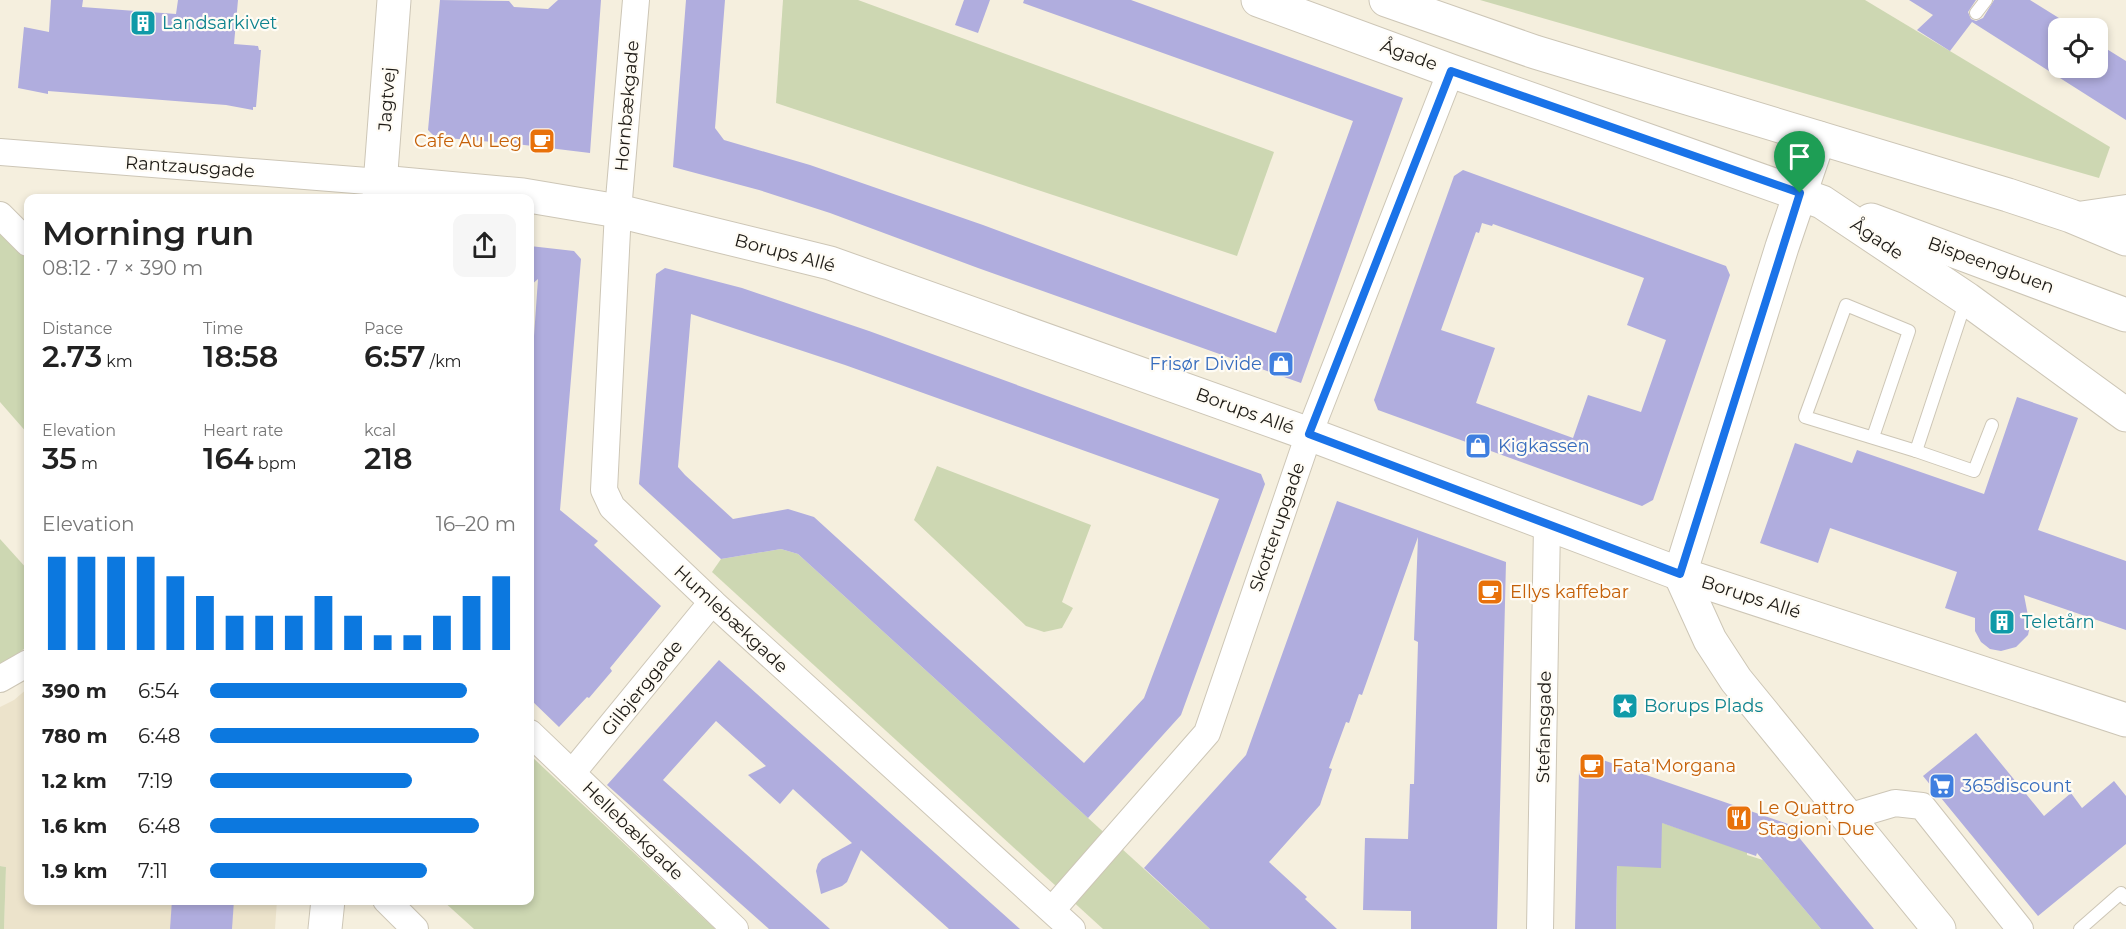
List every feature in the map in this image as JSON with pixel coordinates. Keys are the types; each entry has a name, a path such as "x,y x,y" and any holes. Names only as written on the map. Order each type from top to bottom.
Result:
{"street":[{"name":"Jagtvej","path":"379,190 394,0"},
{"name":"Hornbækgade","path":"618,211 636,0"},
{"name":"Ågade","path":"1258,0 1451,71 1811,197 1967,299 2126,415"},
{"path":"1386,0 1535,52 2071,216 2126,239"},
{"name":"Skotterupgade","path":"1052,910 1208,733 1309,434 1451,71"},
{"path":"1819,138 1811,197 1680,574 1710,640 1736,680 1939,929"},
{"name":"Rantzausgade","path":"0,152 379,190"},
{"name":"Borups Allé","path":"379,190 494,194"},
{"name":"Borups Allé","path":"534,197 618,211 830,263 1309,434 1680,574 2126,720"},
{"name":"Bispeengbuen","path":"1811,197 2126,315"},
{"path":"2071,216 2126,208"},
{"name":"Humlebækgade","path":"618,211 604,490 612,507 712,602 1072,929"},
{"path":"0,215 24,239"},
{"name":"Stefansgade","path":"1540,929 1547,525"},
{"name":"Gilbjerggade","path":"573,773 712,602"},
{"path":"0,679 24,665"},
{"name":"Hellebækgade","path":"534,737 735,929"},
{"path":"1848,817 1895,803 1922,807 2020,929"},
{"path":"325,929 327,905"},
{"path":"391,905 415,929"}],"lane":[{"path":"1976,13 1986,0"},
{"path":"1916,451 1967,299"},
{"path":"1873,437 1909,331 1846,305 1805,417 1974,471 1992,425"},
{"path":"2080,929 2121,893 2126,899"}],"shaded area":[{"path":"24,691 24,905 277,905 275,929 4,929 6,867 0,866 0,707"}],"green space":[{"path":"783,0 858,0 1274,152 1237,256 776,103"},
{"path":"1480,0 1865,0 2110,147 2099,178"},
{"path":"0,226 24,251 24,429 0,402"},
{"path":"937,466 1091,525 1062,602 1073,608 1062,628 1044,632 1026,626 914,520"},
{"path":"0,539 24,566 24,649 0,666"},
{"path":"781,549 798,554 1210,929 1103,929 712,572 721,559"},
{"path":"534,759 715,929 474,929 448,905 534,905"},
{"path":"1625,810 1747,852 1747,855 1763,860 1821,929 1616,929 1618,815"},
{"path":"0,866 6,867 4,929 0,929"}],"building":[{"path":"51,0 83,0 82,7 176,14 178,0 238,0 234,44 258,46 261,50 256,107 253,107 253,110 226,105 48,91 48,94 18,88 24,27 49,32"},
{"path":"440,0 509,1 514,7 548,9 558,0 601,0 590,153 435,137 428,130"},
{"path":"686,0 725,0 715,128 724,140 810,165 983,225 1276,333 1353,121 1023,3 1024,0 1131,0 1403,98 1301,383 830,213 759,190 673,167"},
{"path":"964,0 990,0 978,33 955,25"},
{"path":"1909,0 1976,0 1968,12 1971,19 1976,21 1983,18 1994,0 2030,0 2059,18 2048,18 2048,70 1972,22 1950,51 1917,30 1933,15"},
{"path":"2108,50 2126,61 2126,120 2060,78 2108,78"},
{"path":"1463,170 1726,266 1730,275 1653,500 1642,506 1378,410 1374,400 1454,176","holes":["1482,223 1492,226 1493,224 1644,278 1627,325 1666,340 1641,412 1588,395 1573,438 1476,403 1495,348 1441,330 1476,232 1479,233"]},
{"path":"534,246 574,251 581,259 560,510 598,541 594,545 661,606 610,668 612,671 589,698 587,697 559,727 534,703 534,336 538,279 534,282"},
{"path":"665,268 742,288 869,331 1261,474 1265,484 1181,715 1088,818 798,554 781,549 721,559 639,484 656,274","holes":["691,314 845,365 1219,499 1144,698 1084,763 814,517 788,509 733,519 678,467"]},
{"path":"2017,397 2078,418 2038,530 2126,561 2126,630 2024,595 2030,626 2028,635 2016,647 2001,651 1990,649 1981,642 1975,631 1975,618 1945,608 1957,572 1830,528 1818,563 1760,543 1795,443 1852,463 1857,450 1984,494"},
{"path":"1337,501 1506,562 1497,929 1411,929 1411,911 1363,910 1365,838 1408,839 1410,784 1414,784 1418,642 1414,640 1418,537 1362,695 1359,694 1349,723 1346,722 1329,768 1332,769 1320,805 1269,862 1337,929 1210,929 1144,868 1246,755"},
{"path":"719,660 1020,929 949,929 861,850 847,882 821,894 816,871 818,864 822,859 852,843 793,789 780,804 748,775 766,766 716,721 663,780 830,929 769,929 607,785"},
{"path":"1976,733 2044,816 2071,793 2082,808 2114,781 2126,796 2126,844 2038,916 1923,776"},
{"path":"1597,758 1788,824 1874,929 1821,929 1757,853 1756,856 1662,823 1661,868 1617,866 1616,929 1575,929 1579,771"},
{"path":"172,905 234,905 232,929 170,929"}],"place":[{"name":"Landsarkivet","path":"143,23"},
{"name":"Cafe Au Leg","path":"542,141"},
{"name":"Frisør Divide","path":"1281,364"},
{"name":"Kigkassen","path":"1478,446"},
{"name":"Ellys kaffebar","path":"1490,592"},
{"name":"Teletårn","path":"2002,622"},
{"name":"Borups Plads","path":"1625,706"},
{"name":"Fata'Morgana","path":"1592,766"},
{"name":"365discount","path":"1942,786"},
{"name":"Le Quattro Stagioni Due","path":"1739,818"}],"route":[{"path":"1451,71 1800,193 1680,574 1309,434 1451,71"}]}
